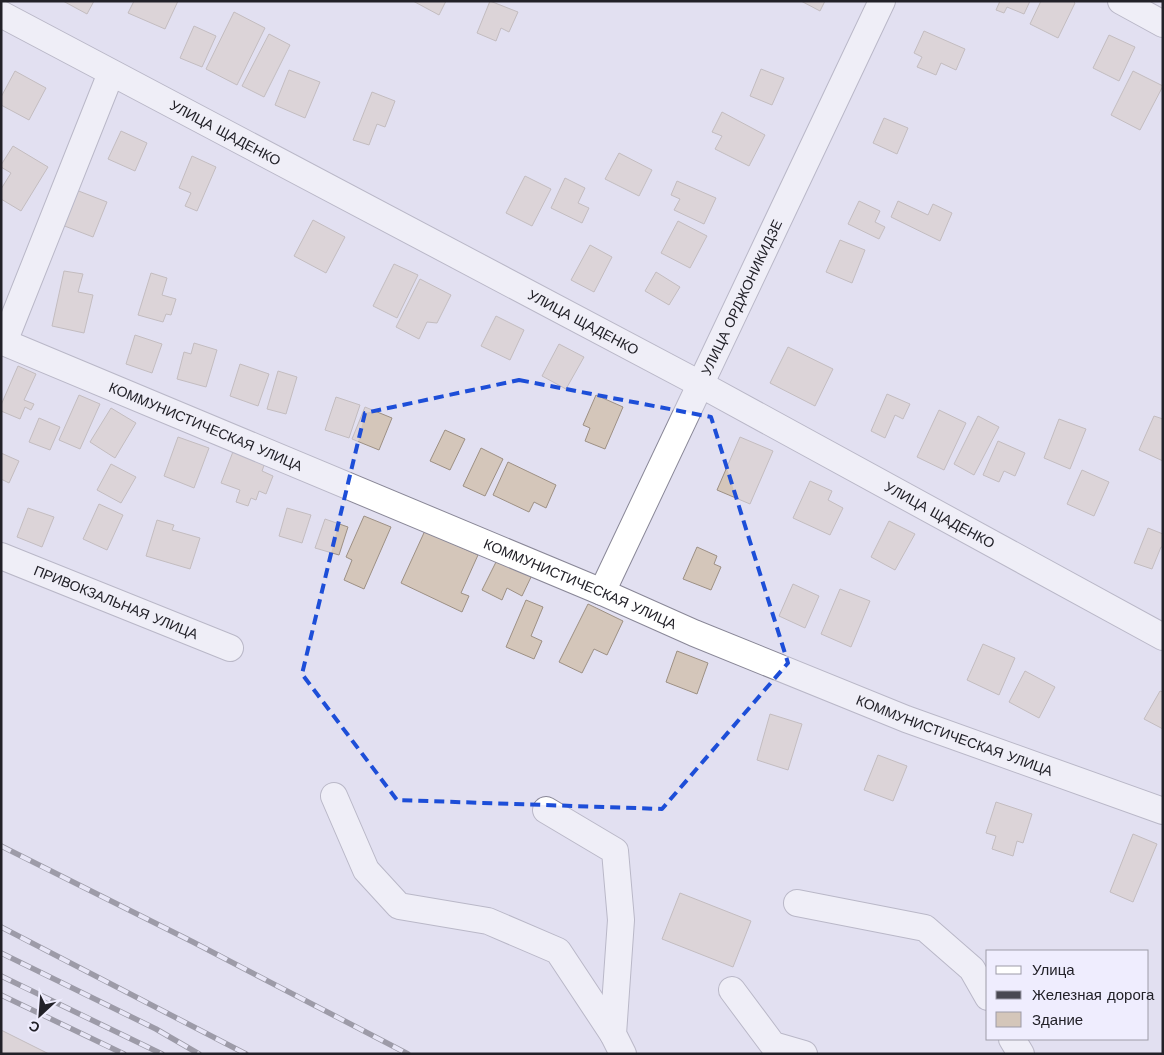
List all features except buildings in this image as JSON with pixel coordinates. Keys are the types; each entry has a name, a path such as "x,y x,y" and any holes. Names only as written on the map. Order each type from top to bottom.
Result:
{"street":[{"name":"УЛИЦА ОРДЖОНИКИДЗЕ","path":"602,592 882,1"},
{"path":"1122,1 1163,24"},
{"name":"УЛИЦА ЩАДЕНКО","path":"1,14 700,384 1163,637"},
{"path":"2,342 111,73"},
{"name":"КОММУНИСТИЧЕСКАЯ УЛИЦА","path":"2,342 602,592 694,633 906,719 1163,811"},
{"name":"ПРИВОКЗАЛЬНАЯ УЛИЦА","path":"1,556 230,648"},
{"path":"334,796 366,870 399,906 488,921 558,951 618,1044"},
{"path":"546,810 615,850 621,920 618,1044"},
{"path":"798,903 925,928 972,970 986,994"},
{"path":"732,990 774,1045 804,1054"},
{"path":"1013,1040 1021,1054"}],"highlighted area":[{"path":"519,380 711,417 788,663 662,809 397,800 302,674 365,413"}],"railway":[{"path":"1,846 193,942 408,1054"},
{"path":"1,927 246,1054"},
{"path":"1,953 156,1029 199,1054"},
{"path":"1,976 162,1054"},
{"path":"1,995 124,1054"}]}
